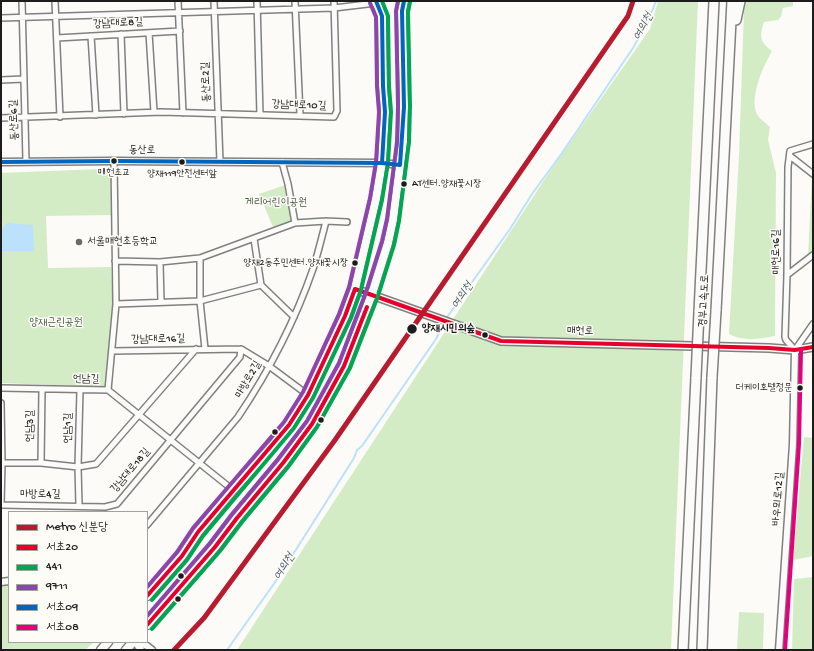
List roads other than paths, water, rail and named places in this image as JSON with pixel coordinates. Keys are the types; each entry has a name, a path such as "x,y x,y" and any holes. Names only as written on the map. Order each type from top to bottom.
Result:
{"highway":[{"path":"709,1 712,44"},
{"name":"경부고속도로","path":"683,650 714,1"},
{"name":"경부고속도로","path":"702,650 712,378 732,1"},
{"path":"730,40 740,1"}],"main road":[{"path":"148,624 215,547 283,463 312,424 344,366 372,294 388,242 403,142 404,106 402,1"},
{"path":"148,595 182,556 198,532 233,490 274,444 308,395 345,316 355,289 376,199 382,163 385,112 382,16 379,2"},
{"name":"매헌로","path":"355,289 372,294 427,316 501,341 746,347 795,350 813,347"},
{"path":"126,650 135,643"}],"street":[{"name":"동산로6길","path":"22,1 26,161"},
{"path":"56,1 60,117"},
{"path":"178,1 183,113"},
{"name":"동산로2길","path":"214,1 220,162"},
{"path":"257,1 260,115"},
{"path":"295,1 300,115"},
{"path":"334,1 334,8"},
{"name":"강남대로8길","path":"1,18 334,8 379,2"},
{"name":"강남대로10길","path":"1,118 60,117 154,112 334,117 337,111 334,8"},
{"name":"강남대로8길","path":"57,38 180,31"},
{"path":"149,33 154,112"},
{"path":"121,34 124,114"},
{"path":"91,36 96,115"},
{"path":"1,80 24,79"},
{"path":"813,144 790,154 813,174"},
{"name":"매헌로16길","path":"790,154 788,167 785,337 795,350"},
{"name":"언남길","path":"1,388 108,390 116,304 114,161"},
{"name":"동산로","path":"1,162 282,162 382,163 400,165"},
{"path":"282,162 288,184 295,223"},
{"path":"115,261 160,262 200,258 295,223 326,221 347,222"},
{"name":"마방로2길","path":"148,524 238,417 269,366 294,317 313,268 326,221"},
{"path":"254,239 261,285 294,317"},
{"path":"787,274 813,255"},
{"path":"200,258 200,300 205,349"},
{"path":"160,262 161,302"},
{"path":"116,304 200,300 261,285"},
{"path":"795,350 813,324"},
{"path":"2,463 41,463 78,467 96,464 196,349"},
{"path":"241,349 269,366 308,395"},
{"name":"강남대로16길","path":"112,351 241,349"},
{"name":"강남대로18길","path":"79,505 102,509 117,504 240,357 241,349"},
{"name":"바우뫼로12길","path":"779,650 793,444 795,350"},
{"name":"언남3길","path":"41,463 42,389"},
{"name":"언남1길","path":"79,505 78,467 80,390"},
{"path":"108,390 233,490"},
{"path":"1,403 1,505"},
{"name":"마방로4길","path":"1,505 79,505"},
{"path":"22,506 22,511"},
{"path":"139,643 147,646 152,650"}],"water":[{"path":"7,223 33,225 34,251 1,251 1,231"}],"waterway":[{"name":"여의천","path":"227,650 278,578 354,458 357,450 362,446 436,339 445,320 510,229 532,194 562,153 633,48 649,19 656,1"}],"metro line":[{"name":"신분당","path":"174,650 204,618 335,440 628,16 633,1"}],"place":[{"name":"매헌초교","path":"114,161"},
{"name":"양재119안전센터앞","path":"182,162"},
{"name":"AT센터.양재꽃시장","path":"404,184"},
{"name":"서울매헌초등학교","path":"79,242"},
{"name":"양재2동주민센터.양재꽃시장","path":"355,263"},
{"name":"양재시민의숲","path":"412,329"},
{"name":"더케이호텔정문","path":"800,388"}],"park label":[{"name":"게리어린이공원","path":"276,203"},
{"name":"양재근린공원","path":"56,323"}]}
